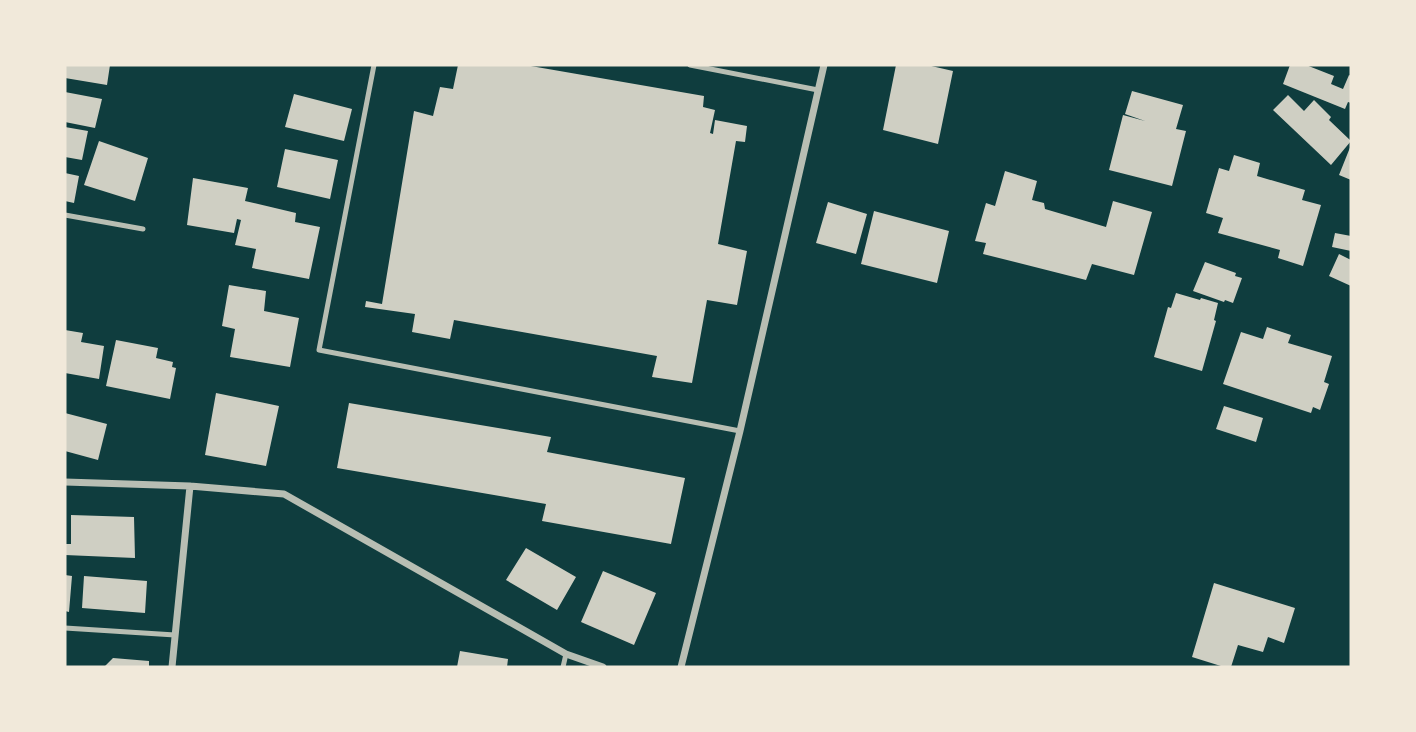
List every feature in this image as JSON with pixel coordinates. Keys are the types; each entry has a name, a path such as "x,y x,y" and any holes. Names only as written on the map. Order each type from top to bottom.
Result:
{"street":[{"path":"681,667 740,431 824,65"},
{"path":"65,482 190,485 285,494 566,654 603,667"},
{"path":"172,667 190,485"}],"lane":[{"path":"374,65 319,350 740,431"},
{"path":"690,65 818,90"},
{"path":"65,215 143,229"},
{"path":"65,628 175,635"},
{"path":"564,667 566,654"}],"building":[{"path":"65,65 110,65 107,85 65,78"},
{"path":"458,65 525,65 704,96 703,107 715,110 710,133 713,134 715,120 747,126 745,142 736,141 718,244 747,251 737,305 707,300 692,383 652,377 657,356 454,320 450,339 412,332 415,314 365,307 366,301 382,304 414,111 433,116 440,87 453,89"},
{"path":"896,65 927,65 953,71 938,144 883,130"},
{"path":"1290,65 1306,65 1334,76 1331,84 1343,89 1349,75 1351,76 1351,103 1348,102 1345,109 1283,84"},
{"path":"1132,91 1183,105 1176,129 1186,131 1172,186 1109,170 1123,115 1145,121 1125,114"},
{"path":"65,92 102,99 95,128 65,122"},
{"path":"294,94 352,109 344,141 285,127"},
{"path":"1288,95 1304,111 1314,100 1331,117 1329,120 1351,141 1331,165 1273,110"},
{"path":"65,127 88,131 82,160 65,157"},
{"path":"99,141 148,158 135,201 84,185"},
{"path":"1351,145 1351,180 1339,175"},
{"path":"285,149 338,160 330,199 277,187"},
{"path":"1234,155 1260,163 1257,176 1305,190 1302,200 1321,205 1303,266 1278,258 1280,250 1218,233 1223,218 1206,213 1219,168 1229,171"},
{"path":"1005,171 1037,181 1032,200 1044,203 1045,209 1106,227 1113,201 1152,212 1134,275 1092,264 1086,280 983,254 986,243 975,241 986,203 995,206"},
{"path":"65,173 79,176 74,203 65,201"},
{"path":"193,178 248,188 245,201 296,213 295,222 320,227 309,279 252,268 256,249 235,245 241,220 237,219 234,233 187,225"},
{"path":"828,202 867,214 856,254 816,243"},
{"path":"874,211 949,231 937,283 861,264"},
{"path":"1335,233 1351,236 1351,251 1332,247"},
{"path":"1339,254 1351,260 1351,286 1329,276"},
{"path":"1205,262 1236,273 1235,276 1242,278 1233,303 1193,291"},
{"path":"229,285 266,291 264,311 299,318 290,367 230,357 235,329 222,326"},
{"path":"1176,293 1218,303 1216,321 1202,371 1154,357 1168,307 1171,308"},
{"path":"1267,327 1291,335 1288,343 1332,356 1324,382 1329,384 1320,410 1313,407 1311,413 1223,384 1241,332 1263,339"},
{"path":"65,330 83,333 81,342 104,346 99,379 65,373"},
{"path":"116,340 158,348 156,358 173,362 172,367 176,368 170,399 106,386"},
{"path":"216,393 279,406 266,466 205,455"},
{"path":"349,403 551,437 547,452 685,478 671,544 542,521 546,504 337,468"},
{"path":"1224,406 1263,418 1256,442 1216,429"},
{"path":"65,413 107,424 98,460 65,451"},
{"path":"71,515 134,517 135,558 65,555 65,544 71,544"},
{"path":"526,548 576,577 557,610 506,580"},
{"path":"603,571 656,593 634,645 581,622"},
{"path":"65,575 72,576 69,612 65,611"},
{"path":"84,576 147,581 145,613 82,608"},
{"path":"1214,583 1295,608 1284,643 1268,637 1263,652 1238,645 1231,667 1192,657"},
{"path":"460,651 508,659 507,667 457,667"},
{"path":"113,658 149,661 149,667 104,667"}]}
